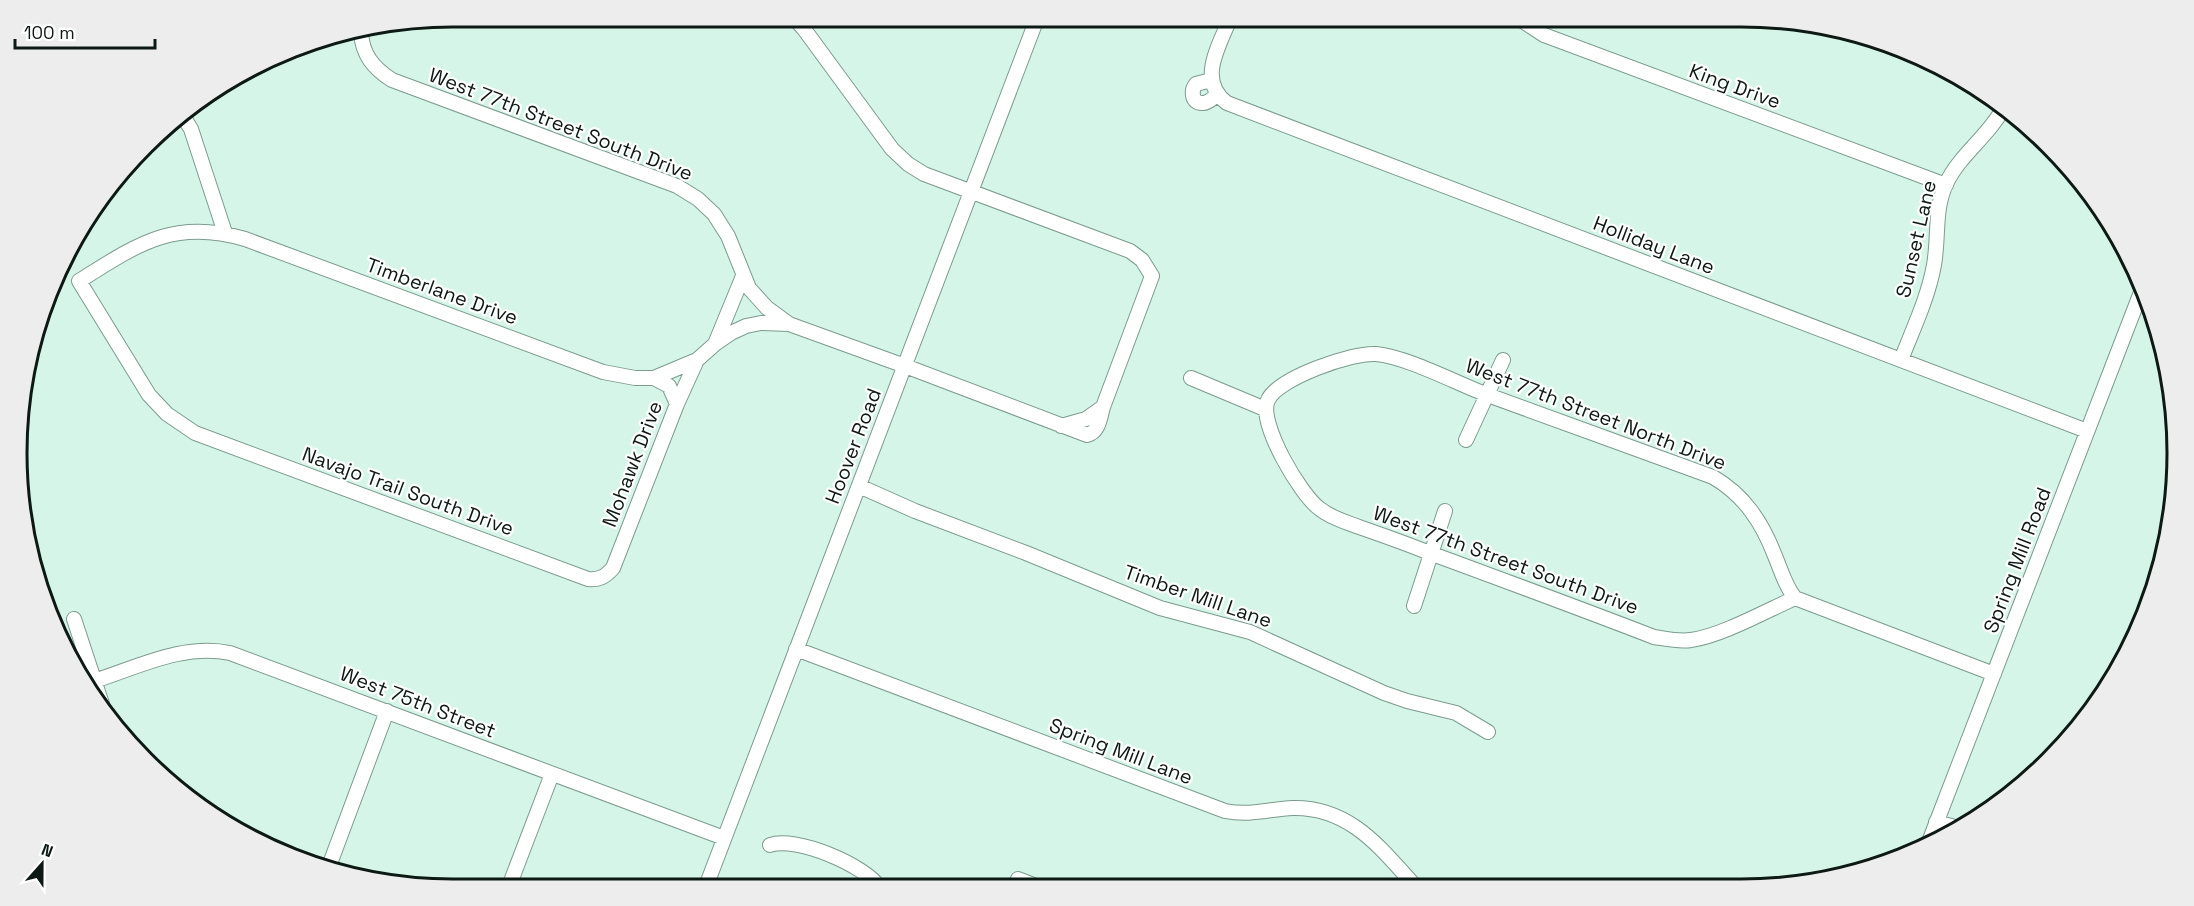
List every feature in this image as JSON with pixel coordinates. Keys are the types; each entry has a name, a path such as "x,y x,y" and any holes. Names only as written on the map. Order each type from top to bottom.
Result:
{"street":[{"path":"802,27 898,156 924,174 1130,251 1142,260 1152,276 1103,407 1086,419 1061,426"},
{"name":"Hoover Road","path":"709,879 1034,27"},
{"path":"1214,88 1200,82 1192,89 1194,98 1200,103 1205,103 1214,88 1213,64 1227,27"},
{"name":"King Drive","path":"1532,27 1544,35 1946,185"},
{"name":"West 77th Street South Drive","path":"361,37 367,57 374,66 392,80 688,192 705,204 719,221 728,237 743,276 758,298 789,324 1087,435 1096,429 1103,407"},
{"name":"Holliday Lane","path":"1214,88 1227,103 2087,431"},
{"name":"Sunset Lane","path":"1901,360 1932,274 1936,253 1937,214 1946,185 1957,165 1990,129 1999,114"},
{"path":"187,121 225,233"},
{"name":"Timberlane Drive","path":"80,281 131,249 151,240 194,231 225,233 603,372 635,378 654,378 697,360 715,344 746,326 761,323 789,324"},
{"path":"715,344 743,276"},
{"name":"Navajo Trail South Drive","path":"80,281 149,395 177,422 204,436 588,579 600,579"},
{"name":"Spring Mill Road","path":"1932,834 2138,299"},
{"name":"West 77th Street North Drive","path":"1266,406 1276,390 1302,375 1353,356 1370,354 1396,358 1487,395 1713,477 1726,484 1744,500 1760,523 1786,583 1795,598"},
{"name":"Mohawk Drive","path":"600,579 613,568 677,404 697,360"},
{"path":"1466,440 1503,360"},
{"path":"654,378 669,386 677,404"},
{"path":"1191,378 1266,406"},
{"name":"West 77th Street South Drive","path":"1266,406 1268,426 1296,483 1313,504 1332,517 1644,633 1669,640 1692,640 1710,635 1795,598"},
{"name":"Timber Mill Lane","path":"859,486 915,511 1026,553 1160,608 1250,632 1384,693 1464,716 1488,732"},
{"path":"1414,606 1445,511"},
{"path":"1795,598 1994,674"},
{"path":"74,619 94,681"},
{"name":"Spring Mill Lane","path":"796,649 1225,811 1254,814 1302,808 1326,813 1356,827 1367,835 1408,879"},
{"name":"West 75th Street","path":"94,681 183,652 213,650 230,653 724,838"},
{"path":"331,860 387,711"},
{"path":"512,879 552,774"},
{"path":"1936,822 1948,825"},
{"path":"770,845 790,843 807,847 857,867 872,879"}]}
